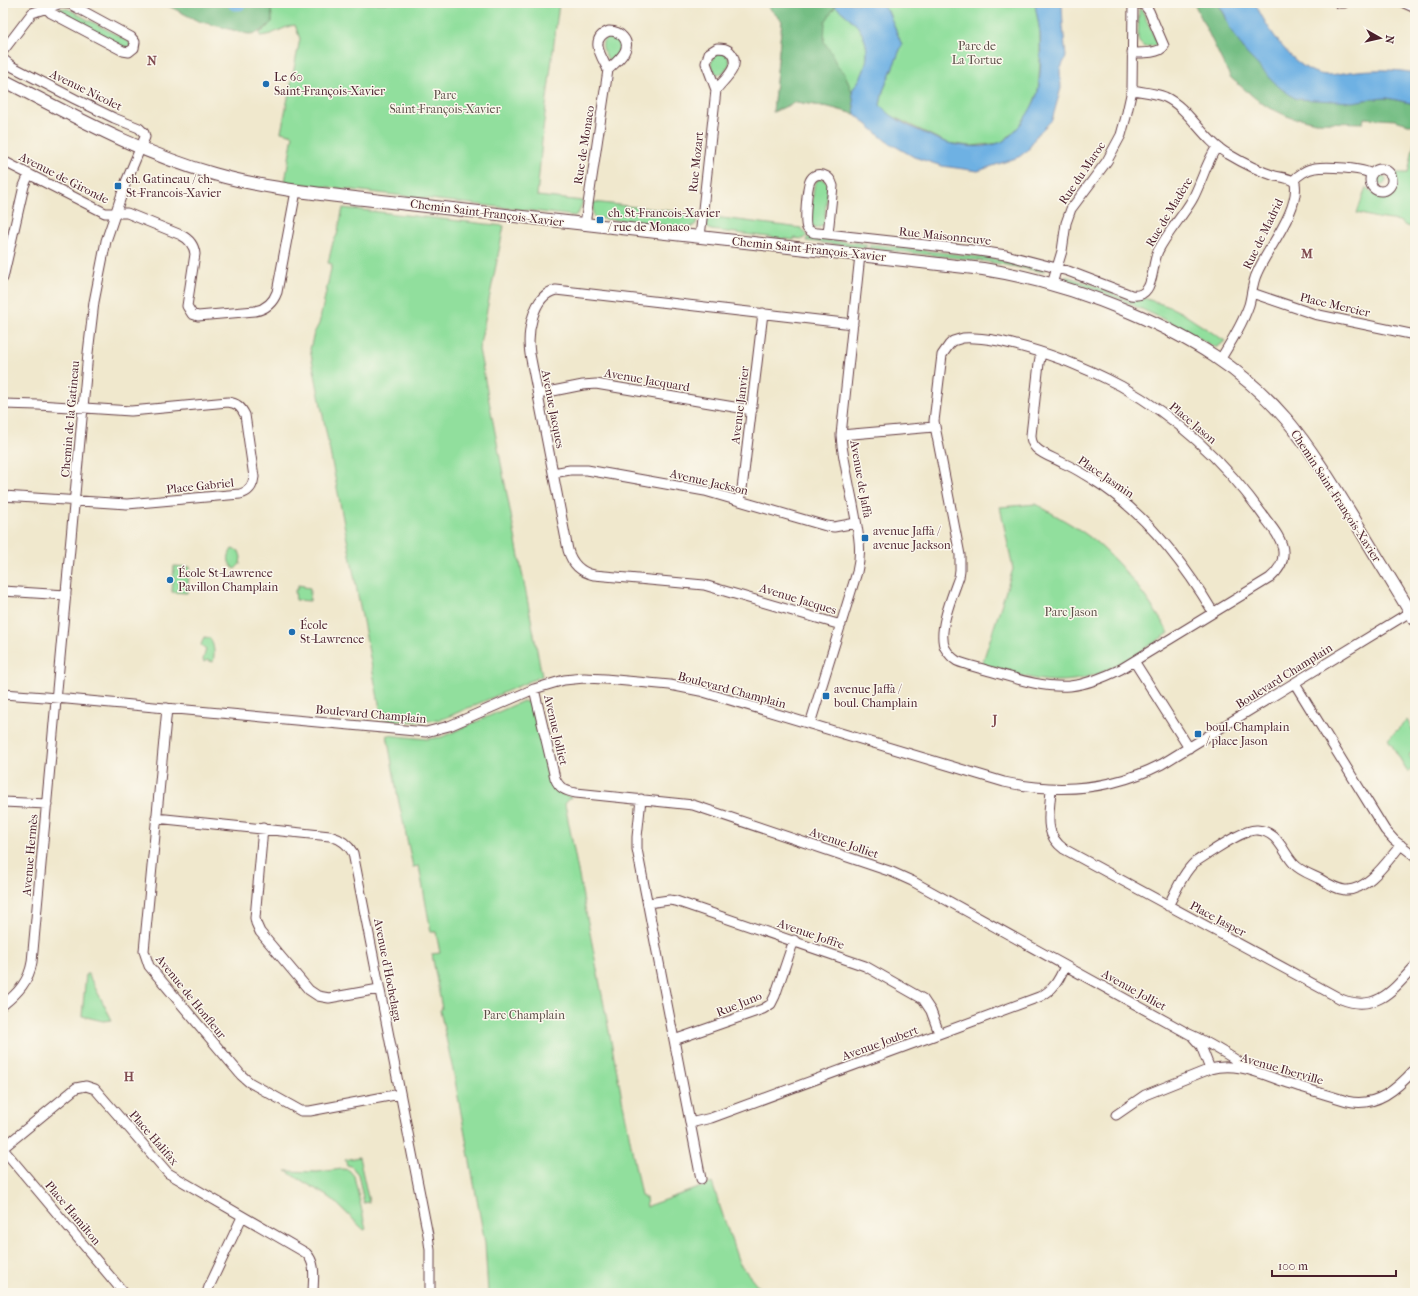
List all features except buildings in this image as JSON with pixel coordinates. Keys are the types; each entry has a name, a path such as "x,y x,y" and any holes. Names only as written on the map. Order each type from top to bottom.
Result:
{"street":[{"path":"3,51 30,15 36,11 62,3 70,4 131,37 135,41 135,47 130,52 123,52 51,13 46,8"},
{"name":"Rue du Maroc","path":"1052,284 1062,251 1069,213 1077,199 1101,170 1112,153 1124,127 1132,90 1133,3"},
{"path":"1132,53 1158,51 1163,49 1164,46 1149,11 1145,6 1139,3"},
{"path":"1339,3 1344,3"},
{"path":"1404,3 1415,8"},
{"name":"Avenue Nicolet","path":"3,59 13,67 75,99 114,118 139,128 145,135 141,148"},
{"name":"Rue de Monaco","path":"584,224 608,70"},
{"name":"Chemin Saint-François-Xavier","path":"3,80 116,138 189,166 245,182 296,191 983,269 1027,277 1100,300 1187,338 1220,360 1270,401 1301,437 1338,493 1413,614"},
{"name":"Rue Mozart","path":"700,237 716,90"},
{"path":"1132,90 1153,94 1171,101 1181,108 1217,147 1252,167 1270,174 1293,181 1301,174 1314,168 1360,170 1371,174"},
{"name":"Rue de Madère","path":"1057,268 1131,295 1139,295 1143,293 1149,287 1154,263 1161,246 1192,200 1217,147"},
{"name":"Chemin de la Gatineau","path":"57,698 94,302 104,253 115,213 126,182 141,148"},
{"name":"Avenue de Gironde","path":"3,161 105,213 124,213 139,218 181,235 190,242 195,250 195,259 186,303 192,314 202,316 255,312 268,306 275,297 296,191"},
{"path":"3,278 24,186 29,174"},
{"name":"Rue Maisonneuve","path":"828,234 833,186 828,177 818,175 812,178 809,184 806,224 810,232 995,254 1057,268"},
{"name":"Rue de Madrid","path":"1220,360 1240,327 1252,293 1257,271 1278,237 1291,207 1295,194 1293,181"},
{"name":"Avenue de Jaffa","path":"810,724 860,558 860,547 841,435 860,255"},
{"name":"Avenue Jacques","path":"841,625 704,585 594,575 582,571 572,561 569,554 529,349 529,340 537,305 541,298 548,292 556,290 853,324"},
{"name":"Place Mercier","path":"1252,293 1314,314 1415,335"},
{"name":"Avenue Janvier","path":"739,500 742,489 763,313"},
{"name":"Place Jason","path":"962,338 980,338 1015,345 1073,364 1119,385 1147,402 1179,425 1205,448 1254,502 1281,541 1284,552 1281,564 1278,570 1270,578 1113,674 1096,680 1070,686 1053,686 1027,682 962,663 956,660 948,652 943,642 943,630 959,577 960,562 934,427 941,359 946,348 953,341 962,338"},
{"name":"Place Jasmin","path":"1041,353 1038,363 1031,435 1032,443 1041,452 1073,468 1102,486 1142,518 1159,535 1184,566 1213,612"},
{"name":"Avenue Jacquard","path":"538,394 583,385 596,384 752,410"},
{"name":"Place Gabriel","path":"75,500 132,504 240,494 249,490 253,484 254,477 245,415 241,408 235,403 228,402 135,411 83,408"},
{"path":"3,404 83,408"},
{"path":"841,435 934,427"},
{"name":"Avenue Jackson","path":"553,473 570,470 587,470 705,491 826,526 834,527 856,523"},
{"path":"3,496 75,500"},
{"path":"3,591 66,595"},
{"name":"Boulevard Champlain","path":"3,694 426,732 449,726 534,689 554,682 584,678 670,685 700,691 1004,782 1052,789 1081,788 1123,780 1153,769 1413,614"},
{"path":"1134,661 1189,748"},
{"path":"1295,684 1386,830 1401,846 1415,856"},
{"name":"Avenue Jolliet","path":"534,689 557,784 561,788 571,792 686,804 699,807 892,872 912,881 1231,1056 1253,1071"},
{"name":"Avenue Hermès","path":"3,1005 22,987 31,966 57,698"},
{"name":"Avenue de Honfleur","path":"167,708 144,951 144,956 151,970 241,1076 292,1106 305,1111 400,1094"},
{"name":"Place Jasper","path":"1052,789 1049,824 1050,832 1054,841 1064,849 1336,996 1352,1002 1368,1003 1384,997 1415,966"},
{"path":"641,799 637,845 701,1179"},
{"path":"3,802 47,804"},
{"name":"Avenue d'Hochelaga","path":"156,818 330,836 341,840 350,848 355,860 429,1239 430,1293"},
{"path":"263,828 255,918 260,932 309,990 318,996 329,998 379,989"},
{"path":"1168,906 1191,866 1201,858 1247,831 1260,830 1271,834 1277,839 1297,867 1333,886 1346,890 1355,889 1364,885 1401,846"},
{"name":"Avenue Joffre","path":"648,903 669,900 676,901 860,963 919,996 929,1006 939,1034"},
{"name":"Rue Juno","path":"674,1040 763,1009 771,1004 794,940"},
{"name":"Avenue Joubert","path":"690,1122 711,1118 1044,995 1055,985 1065,966"},
{"name":"Avenue Jolliet","path":"1189,1034 1201,1046 1210,1069"},
{"name":"Avenue Iberville","path":"1116,1115 1145,1095 1210,1069 1220,1067 1230,1066 1253,1071 1347,1101 1361,1103 1373,1101 1392,1092 1415,1069"},
{"name":"Place Halifax","path":"3,1148 72,1090 80,1086 91,1088 98,1092 165,1171 308,1256 314,1268 313,1293"},
{"name":"Place Hamilton","path":"3,1148 124,1293"},
{"path":"207,1293 242,1217"}],"green space":[{"path":"163,3 271,3 272,22 262,31 248,34 198,21"},
{"name":"Parc Saint-François-Xavier","path":"271,3 559,3 543,130 537,196 583,201 579,212 575,216 285,182 293,135 281,132 300,39 295,25 260,36 260,32 272,22"},
{"path":"764,3 832,3 858,27 866,43 867,59 862,75 852,90 855,114 829,107 796,102 773,112 782,21"},
{"path":"764,3 832,3 835,7 825,22 824,42 831,52 837,66 845,74 853,95 855,114 829,107 796,102 773,112 782,21"},
{"name":"Parc de La Tortue","path":"879,3 1035,3 1040,32 1038,92 1030,111 1018,128 1001,143 971,146 947,143 890,115 880,105 883,91 902,45"},
{"path":"1194,3 1218,3 1246,53 1371,99 1387,98 1415,104 1415,126 1395,120 1364,118 1363,123 1315,122 1300,118 1295,119 1266,106 1231,78"},
{"path":"63,8 68,9 130,42 130,46 126,48 69,17 70,15 67,14 66,16 55,10"},
{"path":"1139,9 1142,10 1158,45 1144,47 1139,42"},
{"path":"614,36 619,39 621,46 619,52 610,62 603,50 603,42 608,37"},
{"path":"719,53 727,55 730,63 723,74 716,74 711,64 713,57"},
{"path":"1415,139 1415,228 1406,226 1399,221 1357,213 1366,187 1376,195 1388,194 1395,185 1394,173 1408,173"},
{"path":"1379,175 1383,175 1385,176 1385,184 1379,185 1376,182 1376,178"},
{"path":"818,179 824,180 828,184 828,187 824,224 817,228 812,226 810,222 814,186"},
{"path":"593,202 697,214 696,224 690,228 596,218 593,216"},
{"path":"343,208 504,226 479,349 542,676 445,718 437,720 414,722 382,719 310,349 314,333 319,324 332,264 328,263 333,242 337,235"},
{"path":"706,216 801,228 807,235 803,239 794,238 794,240 711,230 707,226"},
{"path":"808,236 815,239 867,244 866,248 806,241"},
{"path":"870,244 989,258 1044,269 1044,272 983,261 869,248"},
{"path":"1066,276 1131,301 1144,298 1170,307 1182,313 1225,341 1219,346 1214,347 1160,317 1104,293 1065,279"},
{"name":"Parc Jason","path":"1036,504 1082,531 1107,552 1136,585 1169,633 1122,662 1106,670 1073,680 1055,681 1035,679 982,664 1013,569 1000,507"},
{"path":"232,549 239,551 241,557 240,564 235,569 229,562 229,554"},
{"path":"174,566 190,567 187,593 172,592"},
{"path":"298,585 310,588 310,601 296,600 295,590 298,589"},
{"path":"204,637 210,638 212,643 214,652 213,662 207,660 204,662 203,660 206,649 201,645"},
{"name":"Parc Champlain","path":"523,701 530,703 534,709 552,783 561,793 571,797 565,804 641,1196 646,1198 647,1207 712,1183 739,1263 764,1293 488,1293 485,1243 454,1075 440,1010 442,1009 432,954 440,953 436,932 431,932 419,866 413,867 398,798 387,735 427,739 442,737"},
{"path":"1407,720 1415,734 1415,751 1409,755 1415,767 1408,772 1388,739"},
{"path":"86,974 88,974 112,1020 103,1021 82,1016"},
{"path":"359,1157 369,1202 364,1203 358,1174 351,1166 347,1165 345,1160"},
{"path":"342,1169 349,1170 354,1176 366,1229 364,1230 332,1199 286,1171 317,1172"}],"water":[{"path":"832,3 879,3 888,11 902,45 883,91 880,105 886,111 907,125 944,142 968,146 984,146 999,143 1011,135 1023,121 1036,97 1038,91 1041,55 1040,33 1035,3 1062,3 1066,57 1060,70 1061,88 1052,120 1036,136 1028,150 1019,157 978,171 942,166 914,157 886,141 855,114 852,90 862,75 865,67 867,59 866,43 858,27"},
{"path":"1218,3 1255,3 1267,25 1283,48 1293,58 1315,72 1326,75 1375,70 1415,73 1415,104 1387,98 1353,102 1296,99 1279,87 1246,53 1230,29 1225,15"}],"place":[{"name":"Le 60 Saint-François-Xavier","path":"266,84"},
{"name":"ch. Gatineau / ch. St-Francois-Xavier","path":"118,186"},
{"name":"ch. St-Francois-Xavier / rue de Monaco","path":"600,220"},
{"name":"avenue Jaffa / avenue Jackson","path":"865,538"},
{"name":"École St-Lawrence Pavillon Champlain","path":"170,580"},
{"name":"École St-Lawrence","path":"292,632"},
{"name":"avenue Jaffa / boul. Champlain","path":"826,696"},
{"name":"boul. Champlain / place Jason","path":"1198,734"}],"district":[{"name":"N","path":"152,60"},
{"name":"M","path":"1307,253"},
{"name":"J","path":"995,719"},
{"name":"H","path":"129,1076"}]}
